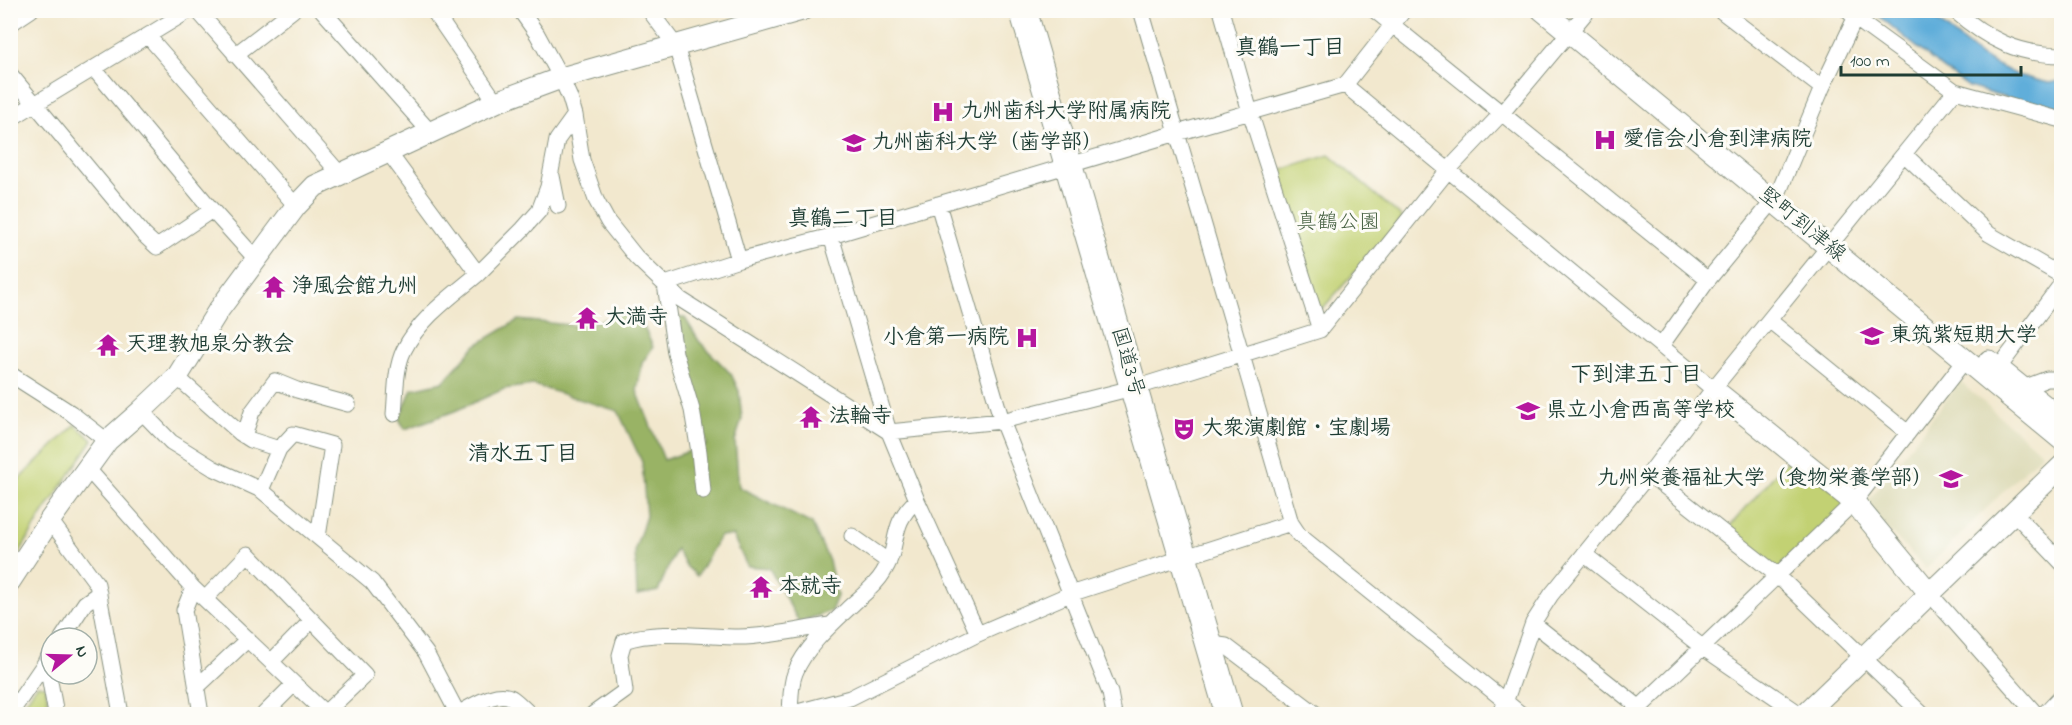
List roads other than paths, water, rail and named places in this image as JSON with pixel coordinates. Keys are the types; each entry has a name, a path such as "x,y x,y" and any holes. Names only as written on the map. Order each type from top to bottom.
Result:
{"highway":[{"name":"国道3号","path":"1005,10 1061,167"},
{"name":"国道3号","path":"1023,10 1061,167 1175,560 1211,714"},
{"name":"国道3号","path":"1175,560 1210,648 1229,714"}],"street":[{"path":"10,24 31,10"},
{"path":"10,119 94,70 189,10"},
{"path":"197,10 340,174"},
{"path":"235,55 293,10"},
{"path":"322,10 430,132"},
{"path":"433,10 496,102"},
{"path":"520,10 537,34 561,78 575,115 582,160 596,200 608,222 636,257 680,299 889,432 1002,422 1126,390 1320,330 1449,169 1502,113 1574,19"},
{"path":"649,10 676,46 739,260"},
{"path":"10,581 50,520 107,441 177,377 218,311 296,206 315,186 496,102 561,78 676,46 765,15 802,10"},
{"path":"1141,10 1240,355 1291,523 1299,535 1503,708 1521,714"},
{"path":"1221,10 1250,111 1320,330"},
{"path":"1374,10 1708,280"},
{"path":"665,284 739,260 831,236 1250,111 1346,85 1404,10"},
{"name":"堅町到津線","path":"1542,10 1574,19 1776,195 2061,420"},
{"path":"1720,10 1822,88"},
{"path":"1954,10 1988,35 2014,48 2039,55 2061,55"},
{"path":"1661,346 1708,280 1776,195 1854,14 1955,91 2061,120"},
{"path":"148,36 296,206"},
{"path":"94,70 256,259"},
{"path":"10,74 144,235 157,247 212,210"},
{"path":"1346,85 1713,389 1854,502 1930,594 2036,714"},
{"path":"1503,708 1533,623 1551,595 1713,389 1955,91"},
{"path":"394,414 399,367 404,350 425,320 478,274 539,211 551,173 557,140 575,115"},
{"path":"388,153 478,274"},
{"path":"1904,154 1989,234 2061,276"},
{"path":"551,173 558,206"},
{"path":"938,204 1002,422 1110,693 1114,714"},
{"path":"831,236 889,432 978,634"},
{"name":"堅町到津線","path":"1834,241 1965,360 2061,440"},
{"path":"1998,369 2061,283"},
{"path":"665,284 675,353 692,410 703,491"},
{"path":"1769,320 1908,433"},
{"path":"1533,623 1636,711 1854,502 1965,360"},
{"path":"10,374 71,413 107,441"},
{"path":"177,377 244,436 279,449"},
{"path":"2022,388 2047,379 2061,379"},
{"path":"244,436 252,412 275,381 297,390 348,404"},
{"path":"141,411 171,442 213,468 261,490 372,582 426,652 458,714 493,697 505,696 512,698 530,714"},
{"path":"261,490 279,449 293,434 332,445 318,537"},
{"path":"1805,714 2061,466"},
{"path":"87,468 193,588 325,714 365,675 248,554 205,599"},
{"path":"1648,474 1777,575 1922,714"},
{"path":"917,500 906,509 896,527 892,555 883,574 830,625 809,650 794,674 790,714 850,698 978,634 1070,594 1291,523"},
{"path":"2014,513 2061,563"},
{"path":"50,520 97,584 121,714"},
{"path":"852,536 889,562"},
{"path":"1584,554 1702,646 1800,714"},
{"path":"193,588 184,610 201,714"},
{"path":"70,626 86,603 99,593"},
{"path":"271,662 312,620"},
{"path":"592,714 626,691 620,655 624,641 635,637 688,634 741,637 830,625"},
{"path":"196,688 248,639"},
{"path":"1210,648 1226,646 1317,714"},
{"path":"10,714 39,672"},
{"path":"264,714 294,684"},
{"path":"53,686 56,714"},
{"path":"2044,714 2061,695"}],"water":[{"path":"1873,11 1925,11 1982,57 2017,75 2049,83 2061,81 2061,110 2048,110 1969,87 1942,68"}],"place":[{"name":"九州歯科大学附属病院","path":"943,112"},
{"name":"愛信会小倉到津病院","path":"1605,140"},
{"name":"九州歯科大学（歯学部）","path":"854,143"},
{"name":"浄風会館九州","path":"274,287"},
{"name":"大満寺","path":"587,318"},
{"name":"東筑紫短期大学","path":"1872,336"},
{"name":"小倉第一病院","path":"1027,338"},
{"name":"天理教旭泉分教会","path":"108,345"},
{"name":"県立小倉西高等学校","path":"1528,411"},
{"name":"法輪寺","path":"811,417"},
{"name":"大衆演劇館・宝劇場","path":"1184,429"},
{"name":"九州栄養福祉大学（食物栄養学部）","path":"1951,479"},
{"name":"本就寺","path":"761,587"}],"district":[{"name":"真鶴一丁目","path":"1290,49"},
{"name":"真鶴二丁目","path":"843,220"},
{"name":"下到津五丁目","path":"1636,376"},
{"name":"清水五丁目","path":"523,455"}],"park label":[{"name":"真鶴公園","path":"1338,223"}]}
